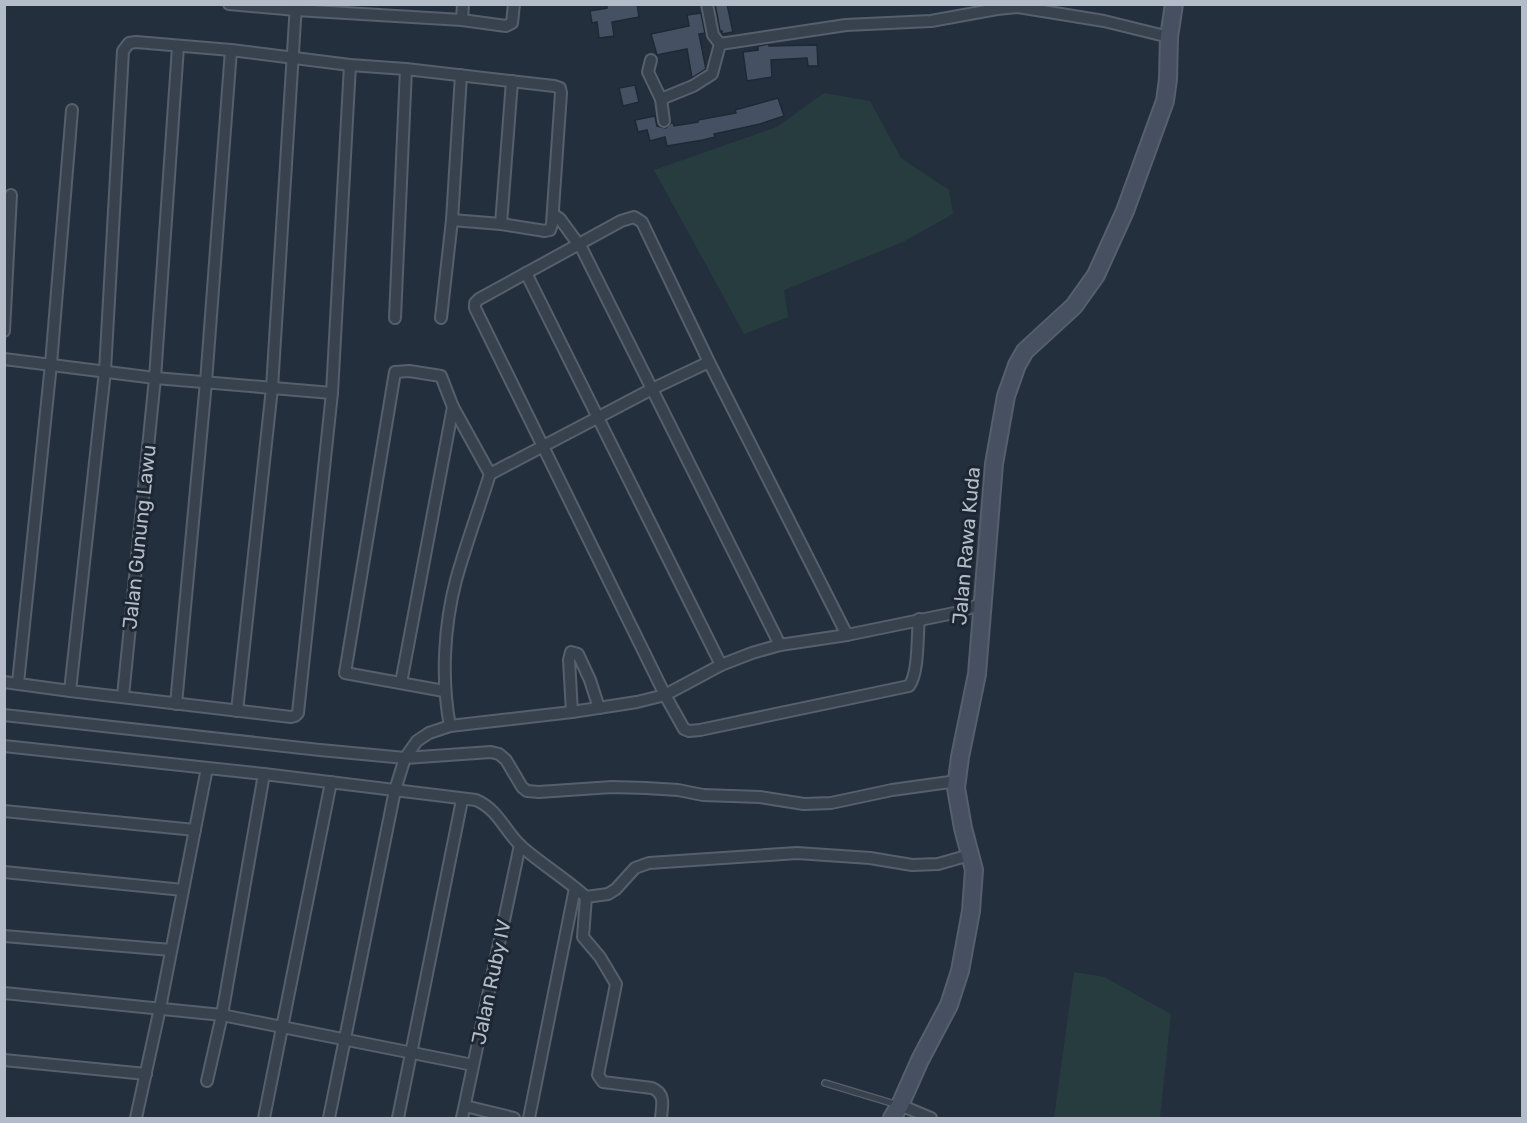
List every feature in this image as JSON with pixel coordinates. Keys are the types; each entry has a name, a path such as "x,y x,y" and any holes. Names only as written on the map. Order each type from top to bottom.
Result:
{"street":[{"path":"228,4 408,10 510,26 514,4"},
{"path":"462,20 463,4"},
{"path":"707,4 713,35 720,44"},
{"name":"Jalan Rawa Kuda","path":"896,1112 949,1005 960,971 972,911 974,870 959,805 957,781 977,674 994,464 1006,396 1017,365 1026,351 1074,306 1096,275 1125,211 1165,101 1169,37 1174,4"},
{"path":"720,44 846,25 931,21 1018,7 1104,21 1169,37"},
{"path":"237,711 272,388 296,8"},
{"path":"70,691 105,371 123,51 129,43 231,50 560,88 553,214 550,230 452,220"},
{"path":"661,99 693,86 712,74 720,44"},
{"name":"Jalan Gunung Lawu","path":"123,696 154,378 178,47"},
{"path":"176,704 206,382 231,50"},
{"path":"651,60 648,72 661,99 664,121"},
{"path":"4,682 176,704 296,716 332,393 350,65"},
{"path":"395,318 406,69"},
{"path":"441,318 452,220 461,75"},
{"path":"501,224 512,81"},
{"path":"18,683 51,364 72,110"},
{"path":"4,331 11,195"},
{"path":"553,214 560,219 579,243 780,645"},
{"path":"847,635 709,362 642,222 634,217 621,221 475,303 475,308 665,695 684,729 693,731 909,686 913,681 919,619"},
{"path":"526,273 721,665"},
{"path":"4,359 154,378 332,393"},
{"path":"450,726 444,691 453,597 490,474 652,389 709,362"},
{"path":"444,691 348,675 344,670 395,372 409,371 441,376 453,407 490,474"},
{"path":"401,683 453,407"},
{"path":"329,1119 395,790 405,758 422,737 429,732 450,726 637,702 665,695 721,665 780,645 847,635 959,612 981,604"},
{"path":"572,712 569,660 571,652 578,654 599,708"},
{"path":"4,715 405,758 491,752 499,754 506,760 522,787 527,791 539,792 612,787 646,788 678,790 703,795 760,797 804,804 831,803 892,790 957,781"},
{"path":"4,746 476,800 486,804 501,819 520,846 586,897 609,894 635,868 649,862 797,853 870,858 912,865 938,864 970,855"},
{"path":"136,1119 207,768"},
{"path":"207,1081 222,1015 264,774"},
{"path":"264,1119 331,782"},
{"path":"398,1119 462,800"},
{"path":"4,811 195,830"},
{"name":"Jalan Ruby IV","path":"462,1119 520,846"},
{"path":"4,872 183,890"},
{"path":"529,1119 575,888"},
{"path":"586,897 583,937 600,957 616,984 599,1079 603,1082 652,1088 658,1091 663,1098 661,1119"},
{"path":"4,936 171,950"},
{"path":"4,993 222,1015 473,1065"},
{"path":"4,1060 146,1074"},
{"path":"465,1106 514,1119"},
{"path":"896,1112 931,1119"}],"lane":[{"path":"825,1083 896,1112"}],"green space":[{"path":"824,93 870,101 901,158 949,190 953,214 903,242 784,290 788,317 744,334 654,170 777,127"},
{"path":"1074,972 1104,977 1171,1014 1160,1118 1054,1118"}],"building":[{"path":"607,4 637,4 639,17 612,22 614,36 599,38 597,22 592,23 590,11 607,8"},
{"path":"715,4 727,4 733,32 722,34 720,31"},
{"path":"701,13 705,33 699,34 706,69 692,78 687,49 657,55 651,34 689,26 687,15"},
{"path":"769,44 769,46 817,45 818,66 808,66 807,58 771,60 772,77 747,81 743,52 758,50 758,46"},
{"path":"635,85 639,102 623,106 619,88"},
{"path":"778,98 784,116 714,134 715,137 667,146 665,137 650,141 647,130 638,132 635,120 655,116 657,126 666,128 671,123 674,126 736,113 735,110"}]}
